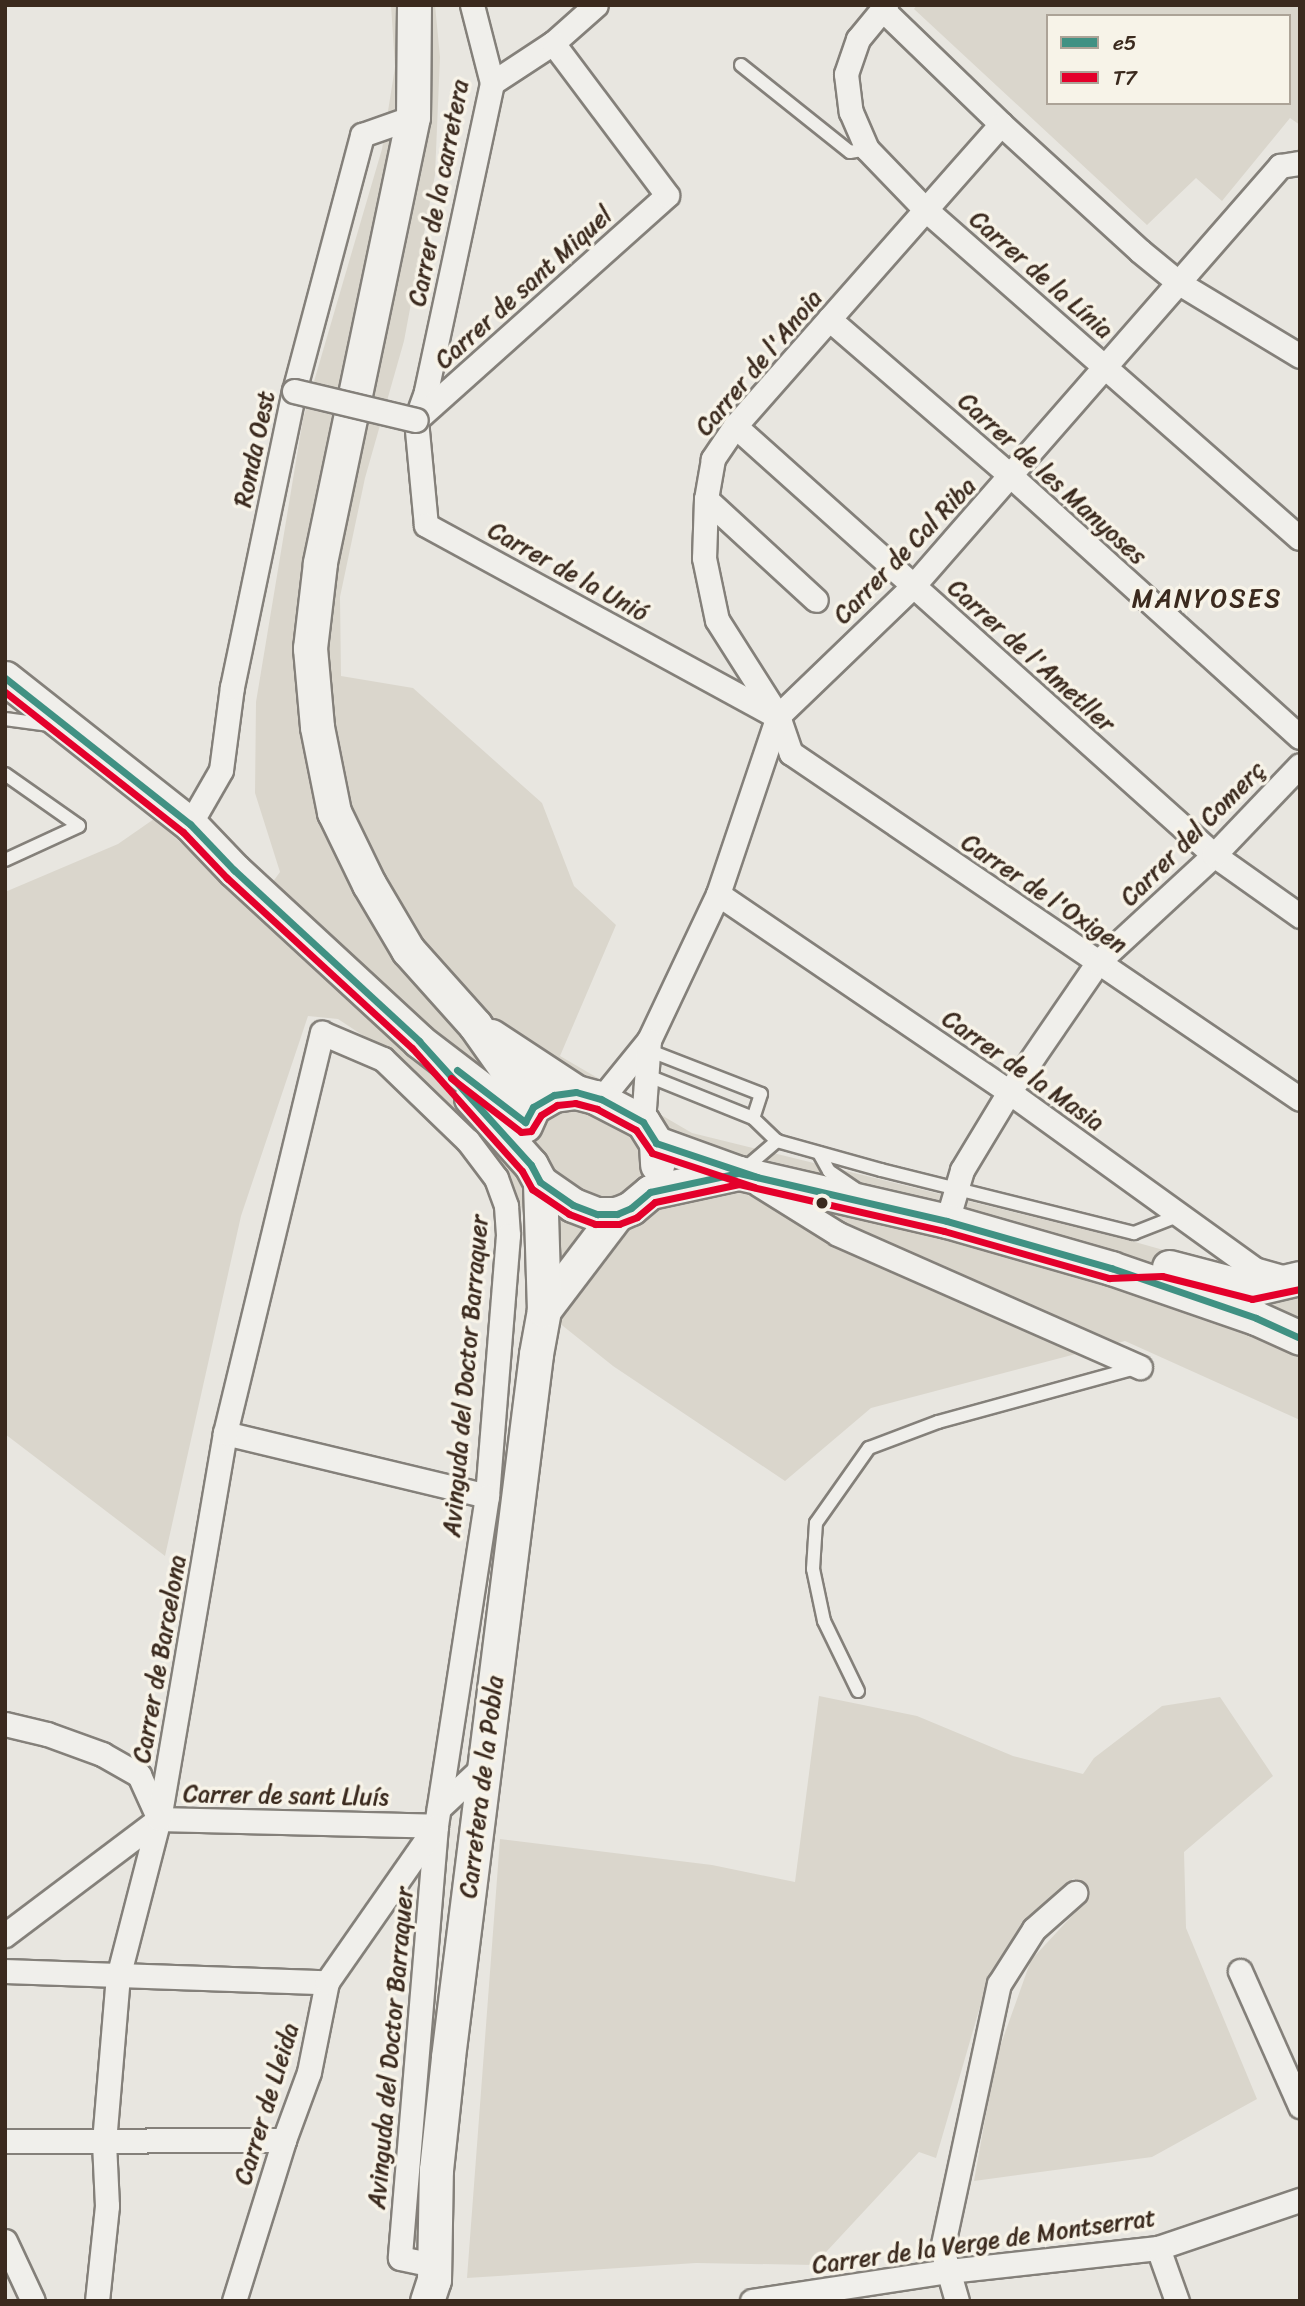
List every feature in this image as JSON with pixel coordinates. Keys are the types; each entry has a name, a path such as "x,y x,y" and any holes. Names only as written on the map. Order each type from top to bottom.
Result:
{"street":[{"path":"414,5 413,117 320,563 310,648 317,727 334,812 369,884 408,950 475,1025 529,1114 524,1142 535,1174"},
{"name":"Carrer de la carretera","path":"426,392 492,83 472,5"},
{"path":"492,83 553,43 596,5"},
{"path":"884,7 1001,124 1179,283 1300,356"},
{"name":"Carrer de la Línia","path":"884,7 858,39 846,74 851,112 867,149 926,210 1300,538"},
{"name":"Carrer de sant Miquel","path":"416,420 667,195 553,43"},
{"name":"Ronda Oest","path":"190,824 221,770 232,687 294,391 362,135 413,117"},
{"name":"Carrer de l'Anoia","path":"778,716 718,620 704,558 706,499 713,459 735,426 1001,124"},
{"name":"Carrer de Cal Riba","path":"649,1132 646,1074 649,1045 718,894 778,716 913,586 1012,477 1103,365 1179,283 1280,166 1299,162"},
{"name":"Carrer de les Manyoses","path":"829,319 1012,477 1300,737"},
{"path":"294,391 416,420"},
{"name":"Carrer de la Unió","path":"426,392 416,420 426,525 778,716"},
{"name":"Carrer de l'Ametller","path":"735,426 1214,855 1300,916"},
{"path":"706,499 816,600"},
{"path":"5,678 190,824 234,870 419,1041 535,1174 573,1205 597,1214 617,1214 631,1208 650,1192 739,1173 947,1221 1111,1268 1300,1332"},
{"name":"Carrer de l'Oxigen","path":"778,716 791,753 1300,1099"},
{"name":"Carrer del Comerç","path":"947,1221 962,1170 1009,1091 1098,962 1214,855 1300,765"},
{"name":"Carrer de la Masia","path":"718,894 1009,1091 1254,1269 1296,1280"},
{"path":"475,1025 649,1132 739,1173 838,1234 1140,1367"},
{"name":"Avinguda del Doctor Barraquer","path":"321,1032 383,1059 468,1141 496,1178 506,1206 508,1235 487,1496 438,1817 400,2258 433,2265"},
{"name":"Carrer de Barcelona","path":"97,2301 107,2206 104,2142 118,1977 159,1819 225,1433 321,1032"},
{"path":"419,1041 529,1114"},
{"name":"Carrer de Cal Riba","path":"589,1095 649,1045"},
{"path":"529,1114 554,1095 589,1095"},
{"path":"649,1132 657,1166 650,1192"},
{"name":"Carretera de la Pobla","path":"427,2301 434,2280 436,2170 536,1354 544,1310 535,1174"},
{"name":"Carretera de la Pobla","path":"544,1310 617,1214"},
{"path":"1111,1268 1163,1265 1253,1289 1296,1280"},
{"path":"499,1346 536,1354"},
{"path":"225,1433 487,1496"},
{"name":"Carrer de sant Lluís","path":"5,1724 47,1734 102,1754 139,1775 159,1819 438,1817"},
{"path":"438,1817 485,1765"},
{"name":"Carrer de Lleida","path":"234,2301 284,2140 309,2071 327,1982 438,1817"},
{"path":"5,1935 159,1819"},
{"path":"957,2301 942,2249 999,1984 1034,1929 1075,1893"},
{"path":"5,1971 118,1977 327,1982"},
{"path":"1240,1971 1300,2106"},
{"path":"5,2141 284,2140"},
{"name":"Carrer de la Verge de Montserrat","path":"752,2301 781,2299 949,2271 1158,2248 1300,2200"},
{"path":"5,2241 33,2301"},
{"path":"1158,2248 1177,2301"},
{"name":"Carretera de la Pobla","path":"433,2265 440,2287 451,2301"}],"lane":[{"path":"741,65 850,152 867,149"},
{"path":"5,719 69,728"},
{"path":"5,774 79,826 5,860"},
{"path":"649,1045 761,1094 753,1118"},
{"path":"646,1074 753,1118 777,1141 819,1153 1134,1233 1180,1215"},
{"path":"739,1173 777,1141"},
{"path":"819,1153 829,1171 879,1205"},
{"path":"858,1691 824,1621 814,1558 816,1523 869,1448 938,1422 1140,1367"}],"shaded area":[{"path":"391,5 435,5 440,57 435,175 404,341 365,478 340,597 341,676 413,688 542,803 574,886 616,925 560,1056 692,1133 1135,1242 1238,1271 1300,1297 1300,1420 1125,1341 871,1408 785,1481 613,1366 558,1322 515,1188 391,1054 338,1019 308,1016 241,1216 165,1556 5,1434 5,892 118,844 154,819 254,908 280,872 255,793 256,702 303,419 382,149 395,67"},
{"path":"917,5 1300,5 1300,125 1290,118 1222,201 1196,178 1147,225 914,9"},
{"path":"819,1696 917,1716 1013,1756 1083,1774 1094,1758 1162,1706 1220,1697 1273,1776 1184,1852 1186,1928 1257,2099 1152,2157 974,2181 996,2058 1031,1960 1082,1905 1074,1878 1024,1924 984,1993 936,2158 919,2152 814,2265 696,2263 467,2278 500,1839 712,1865 795,1882"}],"transit line":[{"name":"e5","path":"5,678 190,824 234,870 419,1041 531,1165 540,1182 573,1205 597,1214 617,1214 631,1208 650,1192 739,1173 947,1221 1111,1268 1256,1318 1300,1338"},
{"name":"T7","path":"5,692 183,832 227,878 412,1048 522,1171 532,1189 569,1214 595,1224 619,1224 637,1217 655,1202 739,1184 944,1231 1109,1278 1162,1276 1252,1299 1300,1289"},
{"name":"e5","path":"457,1070 525,1122 533,1107 554,1095 576,1092 601,1099 643,1122 656,1143 757,1177"},
{"name":"T7","path":"451,1078 521,1132 531,1131 541,1115 557,1105 575,1103 597,1109 636,1130 652,1153 754,1187"}],"district":[{"name":"MANYOSES","path":"1207,599"}]}
